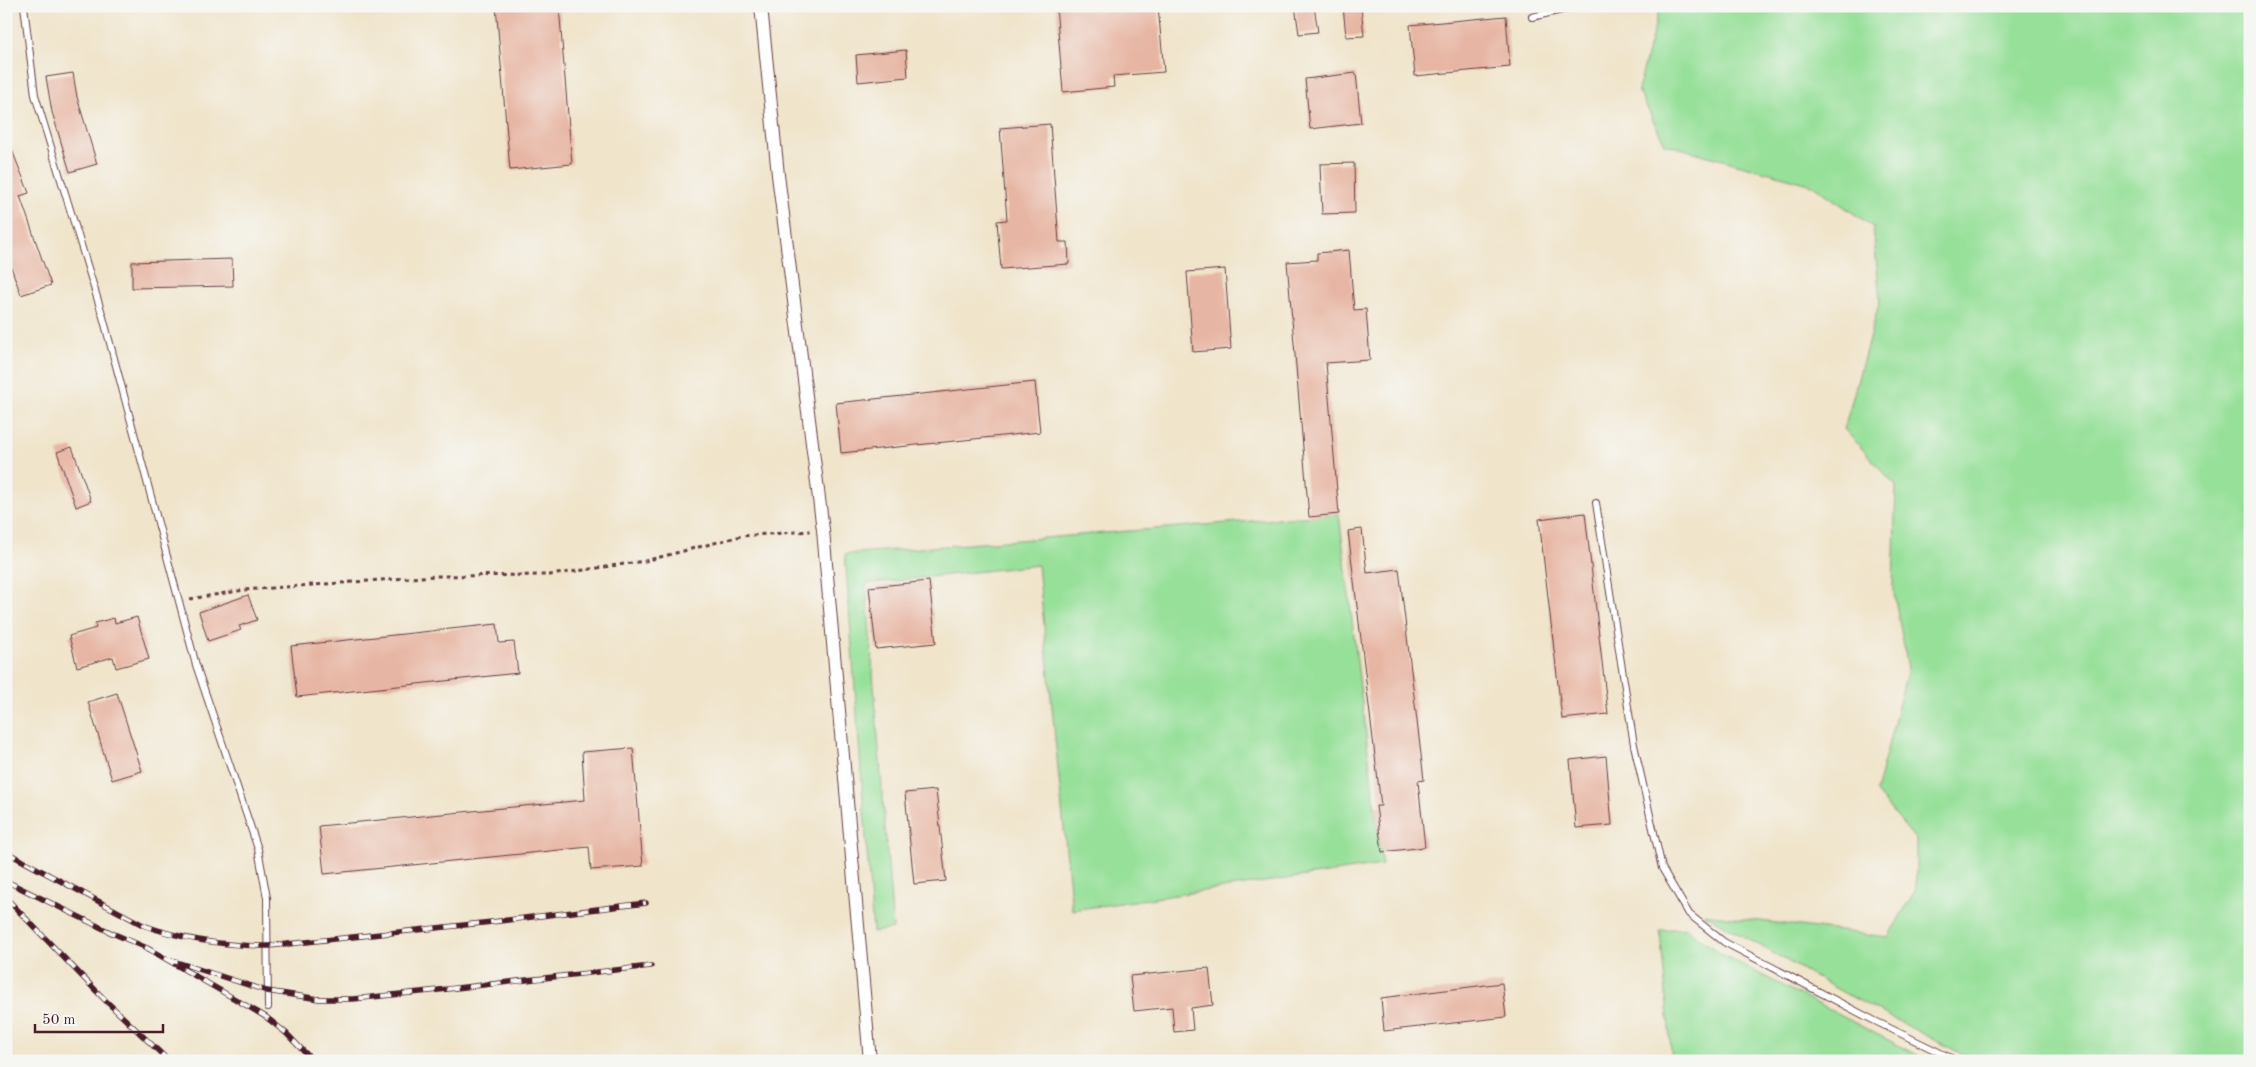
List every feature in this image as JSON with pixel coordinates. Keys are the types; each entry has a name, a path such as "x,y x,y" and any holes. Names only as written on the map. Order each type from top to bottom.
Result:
{"street":[{"path":"761,6 778,175 823,530 870,1061"}],"lane":[{"path":"24,6 35,95 103,317 196,665 258,849 267,898 268,1007"},
{"path":"1532,17 1579,6"},
{"path":"1596,502 1638,764 1662,868 1689,914 1724,942 1956,1061"}],"path":[{"path":"179,601 244,590 357,581 436,576 550,575 645,561 741,536 823,530"}],"green space":[{"path":"1660,6 2250,6 2250,1061 1981,1061 1956,1051 1842,992 1704,914 1888,937 1916,889 1916,840 1876,792 1908,668 1893,588 1896,486 1844,429 1880,300 1873,227 1813,185 1665,144 1638,90"},
{"path":"1339,514 1382,865 1072,910 1038,565 866,584 893,929 873,932 845,554"},
{"path":"1686,928 1721,954 1929,1061 1672,1061 1660,930"}],"building":[{"path":"496,6 559,6 572,164 510,170"},
{"path":"1056,6 1158,6 1164,72 1113,76 1114,87 1063,92"},
{"path":"1295,6 1314,6 1318,32 1299,34"},
{"path":"1343,6 1361,6 1364,36 1346,37"},
{"path":"1506,16 1510,67 1415,76 1410,25"},
{"path":"906,50 908,77 858,82 856,55"},
{"path":"73,73 77,97 97,164 70,172 52,112 46,77"},
{"path":"1356,73 1361,123 1310,129 1305,79"},
{"path":"1050,124 1059,242 1068,242 1069,264 1001,269 997,221 1007,220 1000,128"},
{"path":"6,135 29,193 20,196 51,285 21,295 6,253"},
{"path":"1354,163 1355,213 1322,214 1320,164"},
{"path":"1349,250 1354,310 1366,309 1370,360 1326,363 1339,514 1309,517 1287,262 1317,260 1317,253"},
{"path":"232,259 233,286 132,288 132,262"},
{"path":"1225,269 1231,349 1193,352 1187,272"},
{"path":"1035,382 1040,432 841,453 836,403"},
{"path":"72,447 91,501 76,507 57,452"},
{"path":"1585,513 1608,714 1562,719 1539,519"},
{"path":"1362,529 1367,573 1399,569 1424,780 1418,781 1425,847 1382,852 1376,806 1381,806 1348,531"},
{"path":"929,581 936,643 876,649 869,587"},
{"path":"248,595 257,620 239,626 241,630 208,641 199,612"},
{"path":"137,617 149,659 116,668 113,657 77,667 69,636 96,628 95,623 114,618 115,623"},
{"path":"497,624 499,643 514,642 518,673 297,697 291,646"},
{"path":"117,693 142,771 112,780 88,702"},
{"path":"633,748 643,866 591,870 589,847 324,874 319,826 585,800 582,752"},
{"path":"1606,756 1612,825 1576,828 1570,760"},
{"path":"936,790 946,881 914,884 905,793"},
{"path":"1209,968 1213,1005 1191,1008 1193,1030 1174,1032 1172,1007 1134,1011 1130,976"},
{"path":"1502,983 1506,1017 1384,1031 1381,998"}],"railway":[{"path":"6,852 143,925 174,935 237,945 269,946 646,903"},
{"path":"6,881 147,948 266,1017 286,1033 313,1061"},
{"path":"6,898 106,1001 169,1061"},
{"path":"167,959 267,991 319,999 353,999 651,966"}]}
